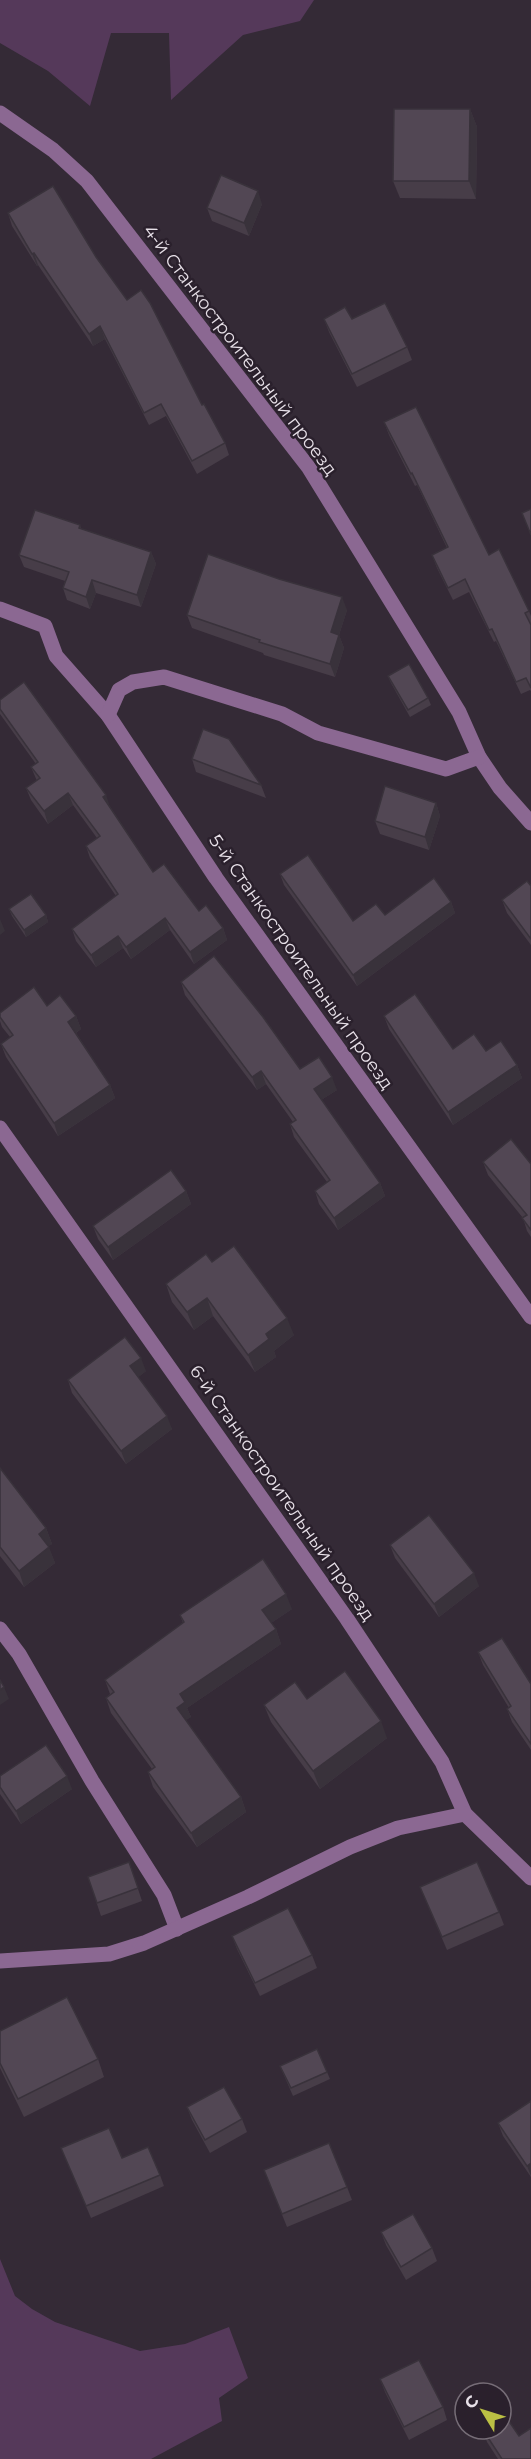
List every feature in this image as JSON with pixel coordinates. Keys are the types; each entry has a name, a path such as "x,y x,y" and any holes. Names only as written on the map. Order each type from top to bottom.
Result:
{"street":[{"name":"4-й Станкостроительный проезд","path":"0,113 53,150 87,181 309,468 459,712 479,757 500,788 531,823"},
{"name":"5-й Станкостроительный проезд","path":"0,609 45,626 56,656 108,715 216,878 531,1317"},
{"path":"108,715 119,690 133,682 164,677 282,714 318,733 446,769 479,757"},
{"name":"6-й Станкостроительный проезд","path":"0,1128 347,1619 442,1762 465,1815 531,1878"},
{"path":"0,1629 19,1654 92,1781 164,1895 177,1929"},
{"path":"0,1961 109,1954 144,1944 398,1828 465,1815"}],"shaded area":[{"path":"0,0 314,0 300,21 243,35 171,100 169,33 111,33 90,106 48,71 0,43"},
{"path":"0,2259 15,2296 32,2309 55,2322 140,2351 185,2344 229,2327 248,2378 219,2398 222,2421 151,2459 0,2459"}],"building":[{"path":"394,109 470,109 469,181 393,181"},
{"path":"221,175 258,191 244,223 207,208"},
{"path":"53,186 96,257 127,300 141,290 150,303 202,405 204,404 225,443 192,461 161,404 144,413 100,326 89,334 34,253 32,254 8,213"},
{"path":"385,303 407,347 352,374 324,319 345,307 352,319"},
{"path":"416,407 489,555 499,549 529,611 525,613 531,625 531,688 526,678 516,682 492,629 489,630 465,579 448,588 432,555 448,547 384,422"},
{"path":"531,509 531,535 522,513"},
{"path":"35,510 80,525 79,528 151,552 137,595 92,580 86,597 63,588 69,572 19,555"},
{"path":"208,554 279,579 342,597 331,632 339,635 330,664 259,642 260,640 187,615"},
{"path":"409,664 428,698 408,710 388,676"},
{"path":"24,682 106,795 103,797 153,872 164,864 199,911 206,905 223,928 190,952 165,918 126,947 118,936 91,955 72,929 118,894 86,846 100,836 68,793 44,811 26,788 40,778 31,767 38,762 0,709 0,700"},
{"path":"203,729 229,739 261,785 192,759"},
{"path":"385,786 436,803 425,837 375,821"},
{"path":"308,855 353,921 376,904 385,915 434,878 451,902 353,975 280,874"},
{"path":"527,881 531,886 531,939 502,900"},
{"path":"31,894 46,915 24,930 9,909"},
{"path":"214,956 263,1017 300,1069 319,1057 332,1077 314,1089 380,1183 334,1218 315,1191 330,1180 290,1124 296,1120 261,1071 252,1077 181,982"},
{"path":"34,987 47,1006 60,995 76,1016 68,1022 110,1085 54,1123 1,1044 13,1035 0,1017 0,1013"},
{"path":"415,994 453,1049 474,1034 486,1051 501,1041 517,1065 448,1112 384,1016"},
{"path":"511,1139 531,1164 531,1230 522,1218 527,1215 483,1162"},
{"path":"171,1170 186,1191 108,1247 93,1226"},
{"path":"234,1246 287,1318 266,1334 269,1339 248,1355 207,1298 187,1312 166,1284 206,1254 212,1262"},
{"path":"125,1337 141,1358 130,1366 167,1416 121,1451 68,1380"},
{"path":"0,1468 46,1528 39,1534 49,1547 19,1571 0,1547"},
{"path":"429,1515 474,1573 434,1604 390,1545"},
{"path":"263,1559 286,1594 262,1610 276,1629 180,1694 185,1702 177,1708 241,1797 191,1833 148,1772 155,1767 106,1698 114,1692 105,1680 184,1622 180,1615"},
{"path":"502,1638 531,1684 531,1744 507,1709 511,1706 478,1652"},
{"path":"345,1671 381,1721 313,1771 264,1705 295,1682 307,1699"},
{"path":"46,1745 67,1776 16,1811 0,1787 0,1776"},
{"path":"129,1862 138,1888 97,1903 88,1877"},
{"path":"477,1862 499,1912 442,1937 420,1887"},
{"path":"288,1908 312,1955 255,1983 232,1936"},
{"path":"67,1997 98,2059 18,2099 0,2063 0,2031"},
{"path":"317,2049 327,2072 291,2088 280,2066"},
{"path":"224,2087 242,2119 205,2140 187,2107"},
{"path":"531,2101 531,2163 527,2166 498,2123"},
{"path":"109,2128 122,2158 148,2147 160,2175 86,2206 61,2148"},
{"path":"329,2143 347,2187 282,2214 264,2170"},
{"path":"413,2214 432,2248 401,2267 381,2232"},
{"path":"419,2360 443,2407 404,2427 380,2379"},
{"path":"513,2427 519,2436 531,2428 531,2459 502,2459 490,2441 513,2441"}]}
